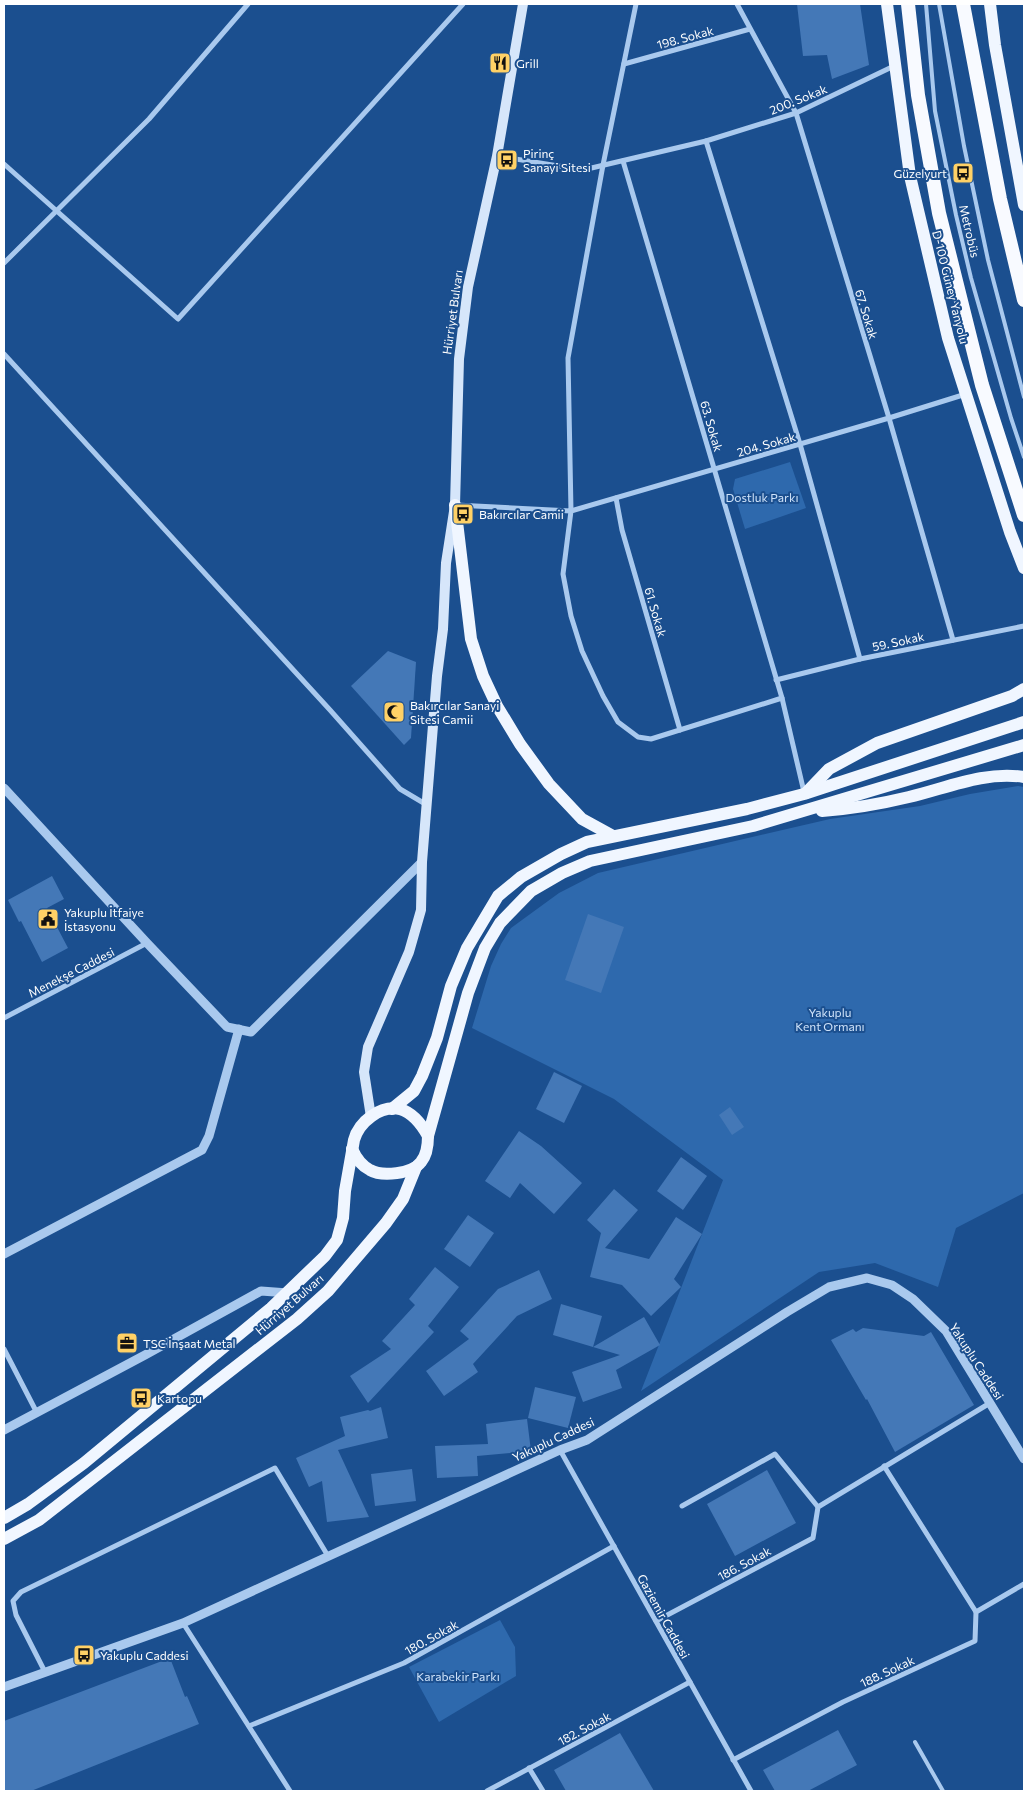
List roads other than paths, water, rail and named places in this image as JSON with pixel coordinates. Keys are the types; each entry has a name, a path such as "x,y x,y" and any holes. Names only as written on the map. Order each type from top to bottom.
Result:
{"highway":[{"path":"908,4 918,95 939,212 982,384 1024,514"},
{"path":"962,4 1000,199 1024,300"}],"main road":[{"name":"Hürriyet Bulvarı","path":"371,1117 364,1072 368,1047 409,952 421,910 422,862 437,676 443,629 446,563 455,505 459,359 468,288 497,156 523,4"},
{"name":"D-100 Güney Yanyolu","path":"887,4 910,176 948,338 1010,532 1024,568"},
{"path":"990,4 1024,205"},
{"path":"455,505 471,639 483,676 520,744 549,784 582,819 613,836"},
{"path":"804,794 829,770 877,743 1012,696 1024,689"},
{"path":"392,1109 414,1091 422,1076 437,1038 452,986 467,948 498,896 521,877 561,854 587,842 747,809 804,794 1024,722"},
{"path":"428,1136 417,1120 400,1110 392,1109 379,1112 364,1121 356,1133 352,1149 361,1164 380,1174 391,1174 416,1167 422,1161 428,1146 428,1136 468,993 485,948 500,923 531,892 562,873 590,861 753,826 1024,745"},
{"path":"795,814 842,810 885,802 979,778 1024,777"},
{"name":"Hürriyet Bulvarı","path":"4,1518 28,1504 84,1463 289,1293 326,1256 337,1240 343,1218 352,1149"},
{"name":"Hürriyet Bulvarı","path":"4,1539 39,1520 95,1478 297,1319 328,1291 386,1222 403,1199 416,1167"}],"street":[{"path":"4,262 149,119 248,4"},
{"path":"4,164 178,319 463,4"},
{"path":"636,4 603,165 568,358 571,511 563,574 571,616 582,651 603,696 618,722 638,737 651,739 782,698"},
{"name":"67. Sokak","path":"737,4 796,113 889,418 953,640"},
{"name":"198. Sokak","path":"624,64 750,29"},
{"name":"200. Sokak","path":"497,156 583,170 623,161 706,141 796,113 894,66"},
{"path":"706,141 800,444 860,659"},
{"name":"63. Sokak","path":"623,161 782,698 804,794"},
{"path":"4,354 400,789 428,806"},
{"name":"204. Sokak","path":"455,505 571,511 966,394"},
{"name":"61. Sokak","path":"616,498 622,530 680,730"},
{"name":"59. Sokak","path":"776,680 860,659 1024,626"},
{"path":"4,788 227,1027 251,1032 422,862"},
{"name":"Menekşe Caddesi","path":"4,1018 147,943"},
{"path":"4,1254 202,1150 208,1136 239,1029"},
{"name":"Yakuplu Caddesi","path":"4,1687 184,1623 560,1450 587,1440 828,1287 867,1278 892,1285 913,1299 946,1332 1024,1459"},
{"path":"4,1430 261,1291 289,1293"},
{"path":"4,1349 37,1412"},
{"path":"682,1506 775,1454 818,1506 990,1403"},
{"name":"Gaziemir Caddesi","path":"560,1450 751,1791"},
{"path":"884,1466 976,1612 1024,1584"},
{"path":"45,1672 16,1615 13,1601 21,1592 274,1468 328,1556"},
{"name":"186. Sokak","path":"656,1621 813,1538 818,1506"},
{"name":"180. Sokak","path":"249,1726 404,1663 614,1546"},
{"name":"188. Sokak","path":"734,1760 843,1702 975,1641 976,1612"},
{"path":"184,1623 290,1791"},
{"name":"182. Sokak","path":"488,1791 690,1682"},
{"path":"529,1768 543,1791"}],"lane":[{"name":"Metrobüs","path":"926,4 935,111 956,215 976,296 1024,457"},
{"name":"Metrobüs","path":"939,4 964,146 986,252 1024,397"},
{"path":"915,1742 943,1791"}],"place":[{"name":"Grill","path":"500,63"},
{"name":"Pirinç Sanayi Sitesi","path":"507,160"},
{"name":"Güzelyurt","path":"963,173"},
{"name":"Bakırcılar Camii","path":"463,514"},
{"name":"Bakırcılar Sanayi Sitesi Camii","path":"394,712"},
{"name":"Yakuplu İtfaiye İstasyonu","path":"48,919"},
{"name":"TSC İnşaat Metal","path":"127,1343"},
{"name":"Kartopu","path":"141,1398"},
{"name":"Yakuplu Caddesi","path":"84,1655"}],"park label":[{"name":"Dostluk Parkı","path":"762,497"},
{"name":"Yakuplu Kent Ormanı","path":"830,1019"},
{"name":"Karabekir Parkı","path":"458,1676"}]}
